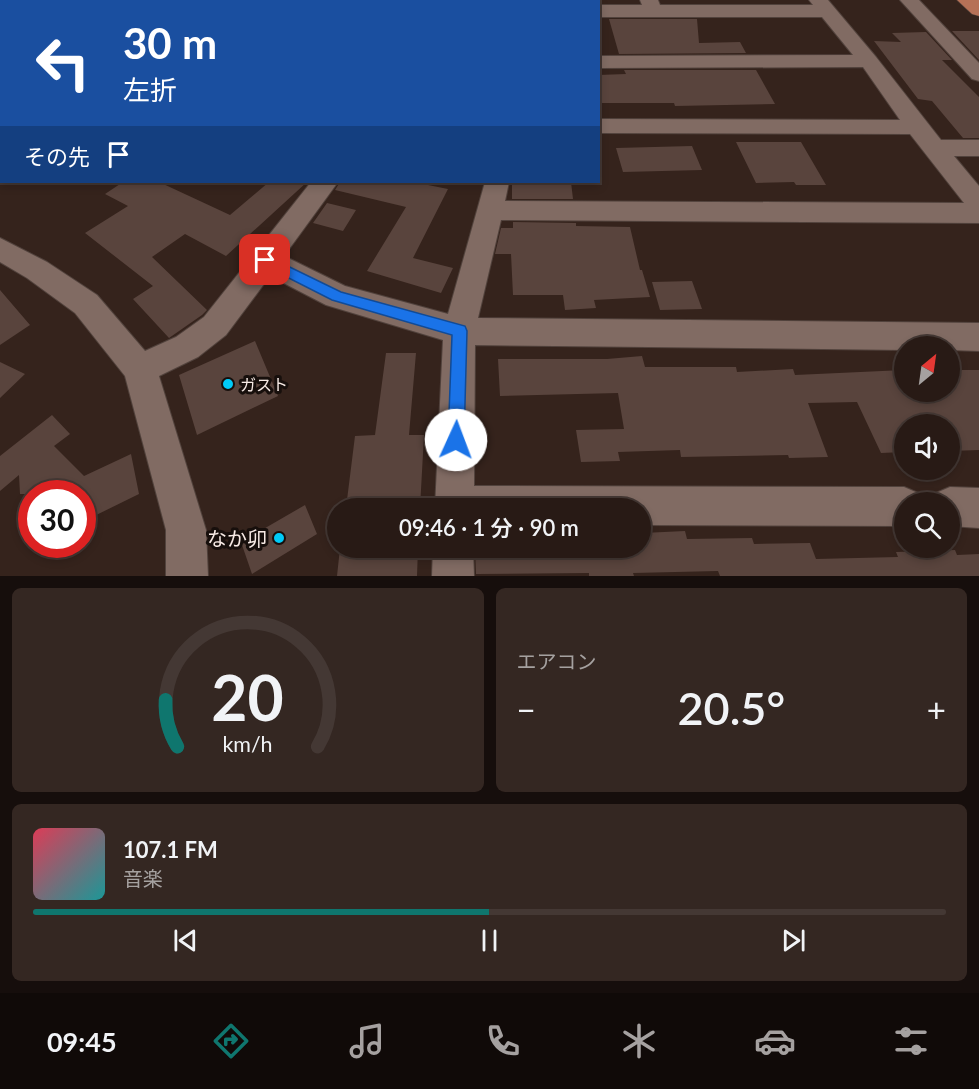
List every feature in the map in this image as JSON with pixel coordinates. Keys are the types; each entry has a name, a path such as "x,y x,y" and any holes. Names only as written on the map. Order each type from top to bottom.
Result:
{"highway":[{"path":"967,0 979,10"}],"street":[{"path":"909,0 979,75"},
{"path":"600,11 651,6 821,5 869,62 917,127 979,204"},
{"path":"600,62 869,62"},
{"path":"600,126 917,127"},
{"path":"935,148 979,148"},
{"path":"140,369 186,347 216,326 324,183"},
{"path":"454,498 459,331 496,183"},
{"path":"489,210 979,213"},
{"path":"0,249 37,270 86,304 140,369 186,530 188,576"},
{"path":"265,260 337,296 459,331 979,337"},
{"path":"651,507 894,507"},
{"path":"960,507 979,508"},
{"path":"453,558 453,576"}],"building":[{"path":"609,19 697,19 699,43 740,42 746,53 619,54"},
{"path":"952,31 979,31 979,60"},
{"path":"926,32 952,60 942,60 979,97 979,138 963,138 932,101 918,99 874,41 901,42 892,33"},
{"path":"624,70 756,70 775,104 675,106 674,103 600,103 600,75 626,74"},
{"path":"736,142 801,142 826,185 796,185 794,182 756,183"},
{"path":"692,146 702,170 623,172 616,148"},
{"path":"122,183 161,183 230,215 268,183 306,183 226,256 185,234 152,257 207,310 169,338 133,299 153,286 85,233 128,206 105,194"},
{"path":"339,183 418,183 448,189 413,258 453,268 441,293 367,271 406,207 335,190"},
{"path":"512,183 571,183 573,199 512,199"},
{"path":"327,203 356,210 343,231 313,223"},
{"path":"513,222 630,227 640,270 642,270 650,297 594,300 596,308 565,310 563,295 513,295 511,254 495,254 501,228 513,228"},
{"path":"692,281 702,309 660,310 652,282"},
{"path":"0,290 30,325 0,345"},
{"path":"255,341 278,396 197,435 179,375"},
{"path":"386,353 416,353 409,435 424,435 421,498 347,498 355,436 375,435"},
{"path":"642,356 645,367 736,367 737,372 793,369 795,375 894,370 894,402 960,402 960,370 979,370 979,450 960,451 960,414 894,414 894,452 881,453 857,402 808,403 828,457 789,458 788,455 681,457 680,450 618,452 620,461 581,462 576,430 624,429 618,393 500,396 498,359 607,359"},
{"path":"0,362 25,374 0,398"},
{"path":"52,415 70,434 54,446 84,476 131,454 139,494 96,515 96,480 19,480 19,475 0,491 0,456"},
{"name":"なか卯","path":"305,505 317,534 252,574 241,542"},
{"path":"685,531 687,539 752,538 754,544 810,543 816,559 960,558 960,555 979,554 979,576 720,576 718,571 633,573 634,576 589,576 589,573 476,574 475,558 651,558 651,533"},
{"path":"339,558 418,558 417,576 337,576"}],"place":[{"name":"ガスト","path":"228,384"},
{"name":"なか卯","path":"279,538"}],"route":[{"path":"265,260 337,296 459,331 456,440"}]}
